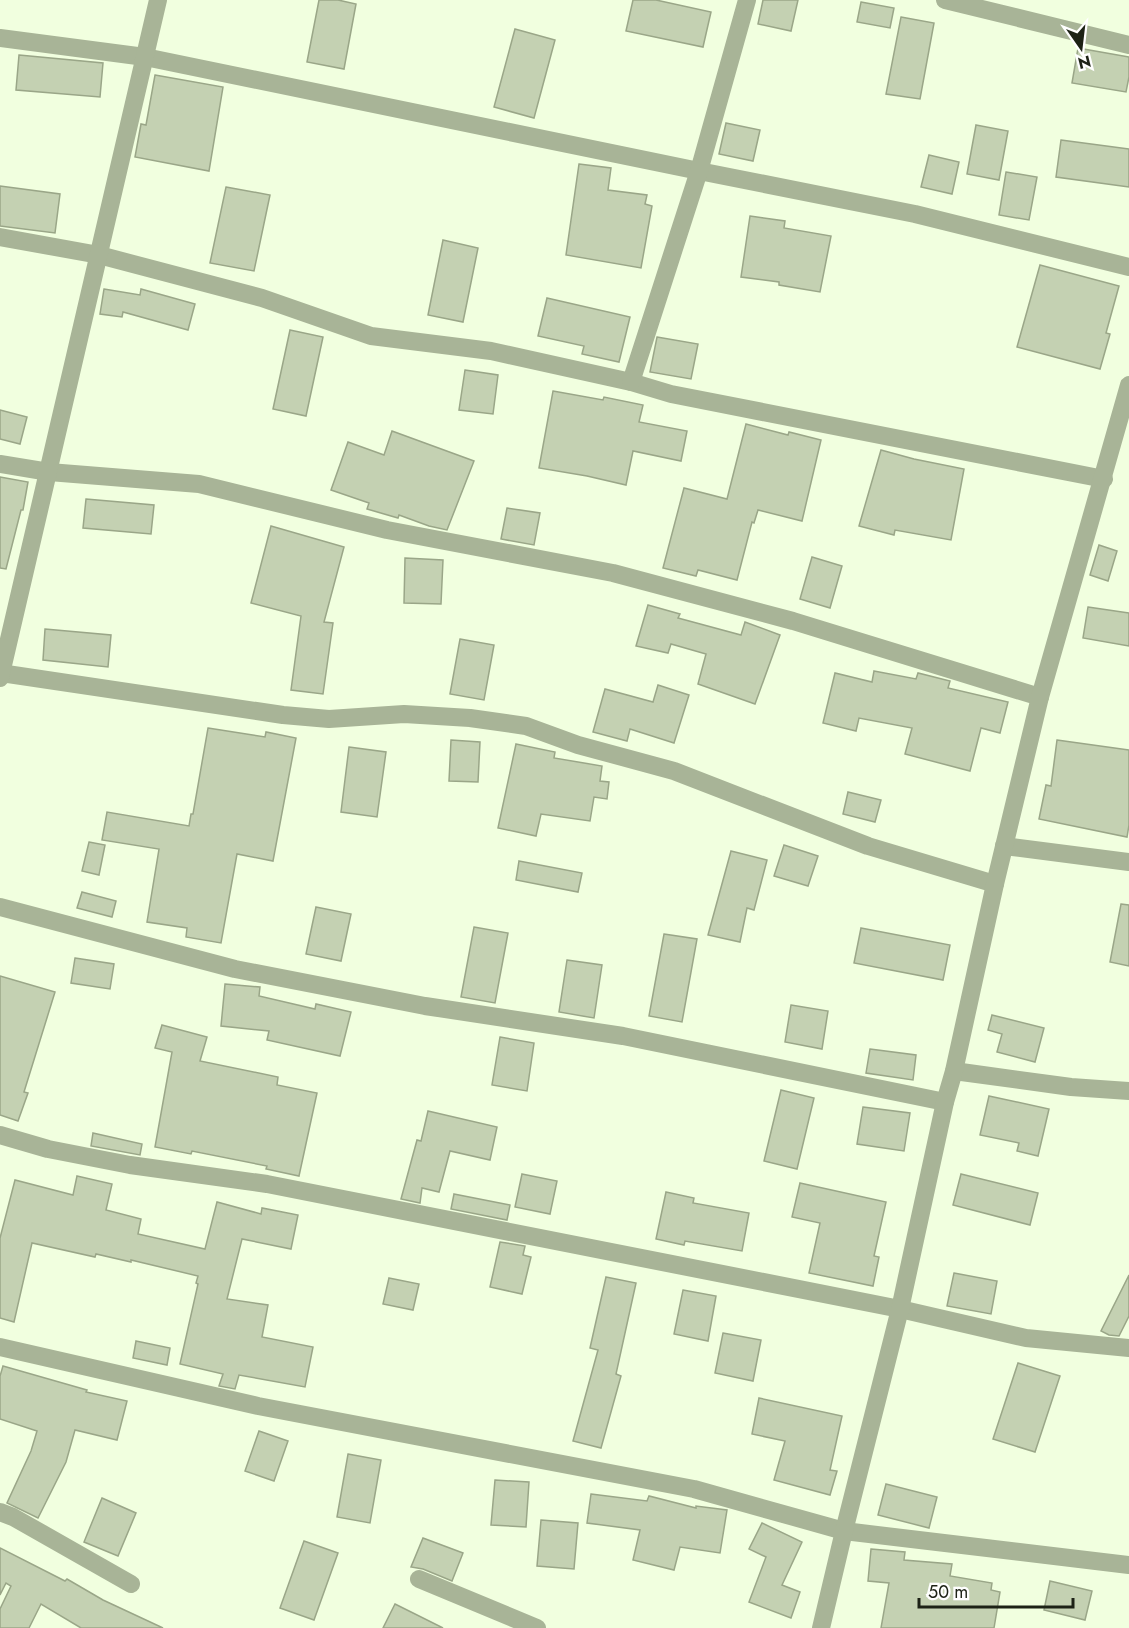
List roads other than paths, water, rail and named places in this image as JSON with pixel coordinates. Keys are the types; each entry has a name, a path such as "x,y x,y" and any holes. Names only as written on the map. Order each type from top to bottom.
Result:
{"street":[{"path":"158,0 0,675 294,716 329,719 404,714 470,718 526,726 578,745 674,771 868,846 995,884"},
{"path":"631,382 699,171 747,0"},
{"path":"945,0 1129,45"},
{"path":"0,38 145,57 915,214 1129,267"},
{"path":"0,237 99,255 262,298 371,336 491,351 631,382 671,394 1104,478"},
{"path":"822,1628 843,1531 900,1309 945,1102 1040,697 1129,385"},
{"path":"0,464 48,472 199,484 387,530 613,573 793,621 1040,697"},
{"path":"1004,846 1129,862"},
{"path":"0,907 235,969 425,1006 622,1036 945,1102"},
{"path":"954,1071 1071,1087 1129,1091"},
{"path":"0,1135 48,1149 130,1165 267,1184 900,1309 1026,1338 1129,1348"},
{"path":"0,1347 258,1406 694,1489 843,1531 1129,1565"},
{"path":"0,1512 13,1517 131,1584"},
{"path":"418,1579 537,1628"}]}
